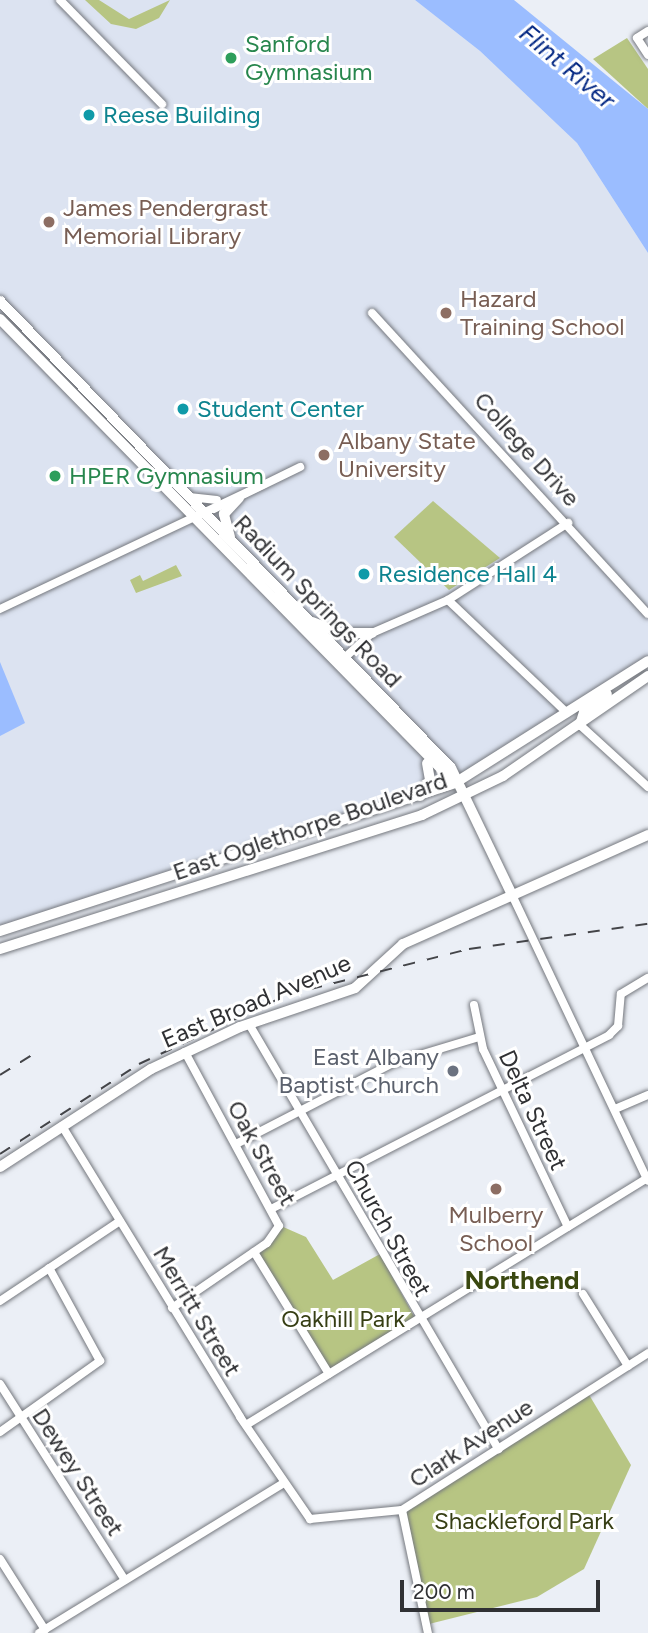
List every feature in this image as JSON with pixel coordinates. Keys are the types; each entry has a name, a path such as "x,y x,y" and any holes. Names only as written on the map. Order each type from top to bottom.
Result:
{"main road":[{"name":"Radium Springs Road","path":"0,301 451,768 455,783 513,897"},
{"name":"Radium Springs Road","path":"0,319 425,759 455,783"},
{"path":"234,544 224,514 239,498"},
{"path":"309,621 341,634 372,633"},
{"path":"580,725 584,712 645,662"},
{"name":"East Oglethorpe Boulevard","path":"0,930 418,798 455,783 645,662"},
{"name":"East Oglethorpe Boulevard","path":"0,949 393,826 464,797 580,725 648,676"},
{"path":"418,798 430,780 425,759"},
{"name":"East Broad Avenue","path":"0,1167 185,1052 248,1024 355,988 403,944 648,835"}],"street":[{"path":"60,0 162,104"},
{"path":"648,31 637,38 648,55"},
{"name":"College Drive","path":"372,313 568,523 648,614"},
{"path":"0,609 300,467"},
{"path":"203,512 223,498 264,484"},
{"path":"187,496 223,498"},
{"path":"335,667 372,633 448,600 568,523"},
{"path":"448,600 567,713"},
{"path":"580,725 648,787"},
{"path":"246,1425 648,1179 513,897"},
{"path":"273,1208 614,1031 626,988 648,978"},
{"name":"Delta Street","path":"474,1004 479,1037 568,1227"},
{"name":"Church Street","path":"248,1024 417,1320 498,1449"},
{"path":"236,1144 393,1063 479,1037"},
{"name":"Oak Street","path":"185,1052 273,1208 279,1226 254,1252"},
{"path":"615,1109 648,1095"},
{"name":"Merritt Street","path":"62,1126 172,1308 303,1513"},
{"path":"0,1301 120,1221"},
{"path":"172,1308 254,1252 329,1374"},
{"path":"0,1432 99,1363 98,1348 49,1268"},
{"path":"583,1294 628,1366"},
{"name":"Clark Avenue","path":"303,1513 318,1521 402,1510 648,1353"},
{"name":"Dewey Street","path":"0,1384 125,1580"},
{"path":"0,1559 42,1631 282,1484"},
{"path":"402,1510 428,1633"}],"shaded area":[{"name":"Albany State University","path":"0,0 415,0 480,51 577,143 648,253 648,656 445,784 0,929"}],"green space":[{"path":"85,0 99,0 129,19 170,0 159,18 136,29 111,24"},
{"path":"627,38 648,69 648,109 593,59"},
{"path":"433,501 500,558 449,590 394,537"},
{"path":"176,565 182,576 136,593 130,580 140,575 143,581"},
{"name":"Oakhill Park","path":"281,1226 306,1237 333,1280 380,1254 416,1320 329,1373 256,1253"},
{"name":"Shackleford Park","path":"588,1393 631,1465 584,1569 537,1597 425,1625 403,1511"}],"water":[{"name":"Flint River","path":"415,0 514,0 648,109 648,253 577,143 480,51"},
{"path":"0,662 25,723 0,736"}],"railway":[{"path":"0,1154 139,1064 287,995 469,949 648,924"},
{"path":"0,1075 30,1056"}],"place":[{"name":"Sanford Gymnasium","path":"231,58"},
{"name":"Reese Building","path":"89,115"},
{"name":"James Pendergrast Memorial Library","path":"49,222"},
{"name":"Hazard Training School","path":"446,313"},
{"name":"Student Center","path":"183,409"},
{"name":"Albany State University","path":"324,455"},
{"name":"HPER Gymnasium","path":"55,476"},
{"name":"Residence Hall 4","path":"364,574"},
{"name":"East Albany Baptist Church","path":"453,1071"},
{"name":"Mulberry School","path":"496,1189"}],"district":[{"name":"Northend","path":"522,1281"}]}
